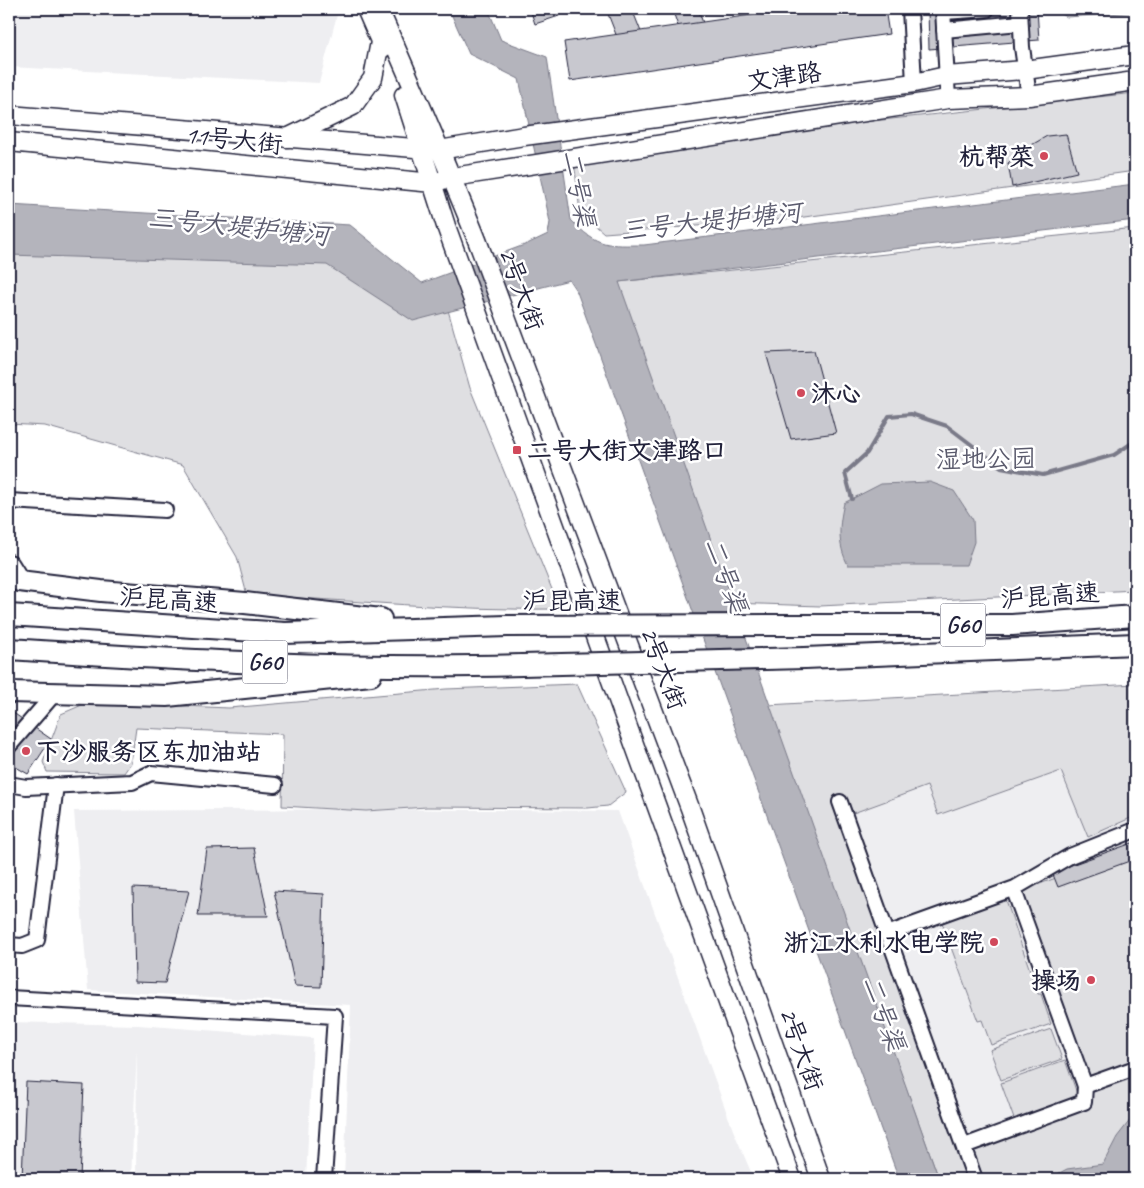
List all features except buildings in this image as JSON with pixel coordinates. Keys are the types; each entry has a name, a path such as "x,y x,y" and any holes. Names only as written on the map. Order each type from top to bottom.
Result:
{"highway":[{"path":"9,565 19,581 100,592 245,603 448,626"},
{"name":"沪昆高速","path":"9,615 285,633 448,626 1012,625 1135,616"},
{"name":"沪昆高速","path":"9,649 170,660 467,667 805,658 1135,644"},
{"path":"9,692 167,696 467,667"}],"main road":[{"path":"366,9 431,150"},
{"path":"379,9 431,150"},
{"path":"286,138 352,106 373,78 380,42"},
{"name":"文津路","path":"431,150 914,83 946,76 1026,70 1135,55"},
{"name":"文津路","path":"453,177 948,100 1030,96 1135,81"},
{"name":"11号大街","path":"9,116 431,150"},
{"name":"11号大街","path":"9,142 432,183 453,177"},
{"name":"2号大街","path":"431,150 453,177 690,808 821,1179"},
{"name":"2号大街","path":"431,150 432,183 792,1179"}],"street":[{"path":"910,9 914,83"},
{"path":"948,100 944,10 987,9"},
{"path":"944,30 1020,16 1030,96"},
{"path":"9,501 166,510"},
{"path":"9,746 55,693"},
{"path":"9,784 26,787 132,782 151,773 275,785"},
{"path":"9,946 22,946 37,940 56,786"},
{"path":"840,802 975,1179"},
{"path":"887,934 1015,888 1070,856 1135,830"},
{"path":"967,1145 1084,1102 1085,1086 1015,893"},
{"path":"9,998 335,1016 324,1179"},
{"path":"1085,1086 1135,1068"}],"shaded area":[{"path":"9,9 337,9 338,11 319,83 9,67"},
{"name":"浙江水利水电学院","path":"1135,687 1135,1179 939,1179 768,705"},
{"path":"359,809 618,811 733,1130 754,1179 344,1179 351,1005 88,990 74,811"},
{"path":"9,1022 138,1025 313,1038 306,1179 136,1179 137,1049 131,1179 9,1179"}],"green space":[{"path":"1053,9 1135,9 1135,12 1067,17"},
{"path":"1135,93 1135,171 790,219 604,233 580,212 573,153"},
{"name":"湿地公园","path":"1135,228 1135,590 820,606 731,603 618,282"},
{"path":"9,231 336,237 446,303 470,388 560,609 443,607 247,595 237,557 183,465 45,426 9,424"},
{"path":"577,684 626,792 608,806 588,808 427,807 366,811 282,806 283,734 136,728 131,763 124,773 47,772 43,762 61,714 89,702 229,708 446,689"},
{"path":"1135,684 1135,816 1088,837 1061,771 938,815 927,786 845,816 962,1147 1084,1102 1015,893 1135,849 1135,1179 939,1179 768,705"},
{"path":"1005,897 1038,994 1041,994 1051,1024 991,1045 982,1020 978,1021 941,920"},
{"path":"1051,1029 1062,1059 1001,1080 990,1050"},
{"path":"1065,1060 1078,1096 1014,1119 1001,1083"}],"water":[{"name":"三号大堤护塘河","path":"449,9 488,9 501,40 547,57 571,220 589,236 604,243 644,245 1135,184 1135,220 619,282 939,1179 899,1179 577,292 569,280 413,321 327,265 9,255 9,205 350,225 422,283 527,244 548,234 550,222 519,79 469,54"},
{"path":"930,482 954,491 973,520 974,542 966,565 848,565 842,550 840,534 844,503 881,484"},
{"path":"1135,1114 1135,1179 1048,1179 1067,1169 1103,1164 1117,1137"}],"waterway":[{"path":"852,499 845,473 867,453 889,416 911,414 947,426 1001,467 1043,475 1114,455 1135,441"}],"place":[{"name":"杭帮菜","path":"1044,156"},
{"name":"沐心","path":"801,393"},
{"name":"二号大街文津路口","path":"517,450"},
{"name":"下沙服务区东加油站","path":"26,751"},
{"name":"浙江水利水电学院","path":"994,942"},
{"name":"操场","path":"1091,980"}],"water label":[{"name":"二号渠","path":"579,188"},
{"name":"二号渠","path":"726,575"},
{"name":"二号渠","path":"884,1013"}]}
